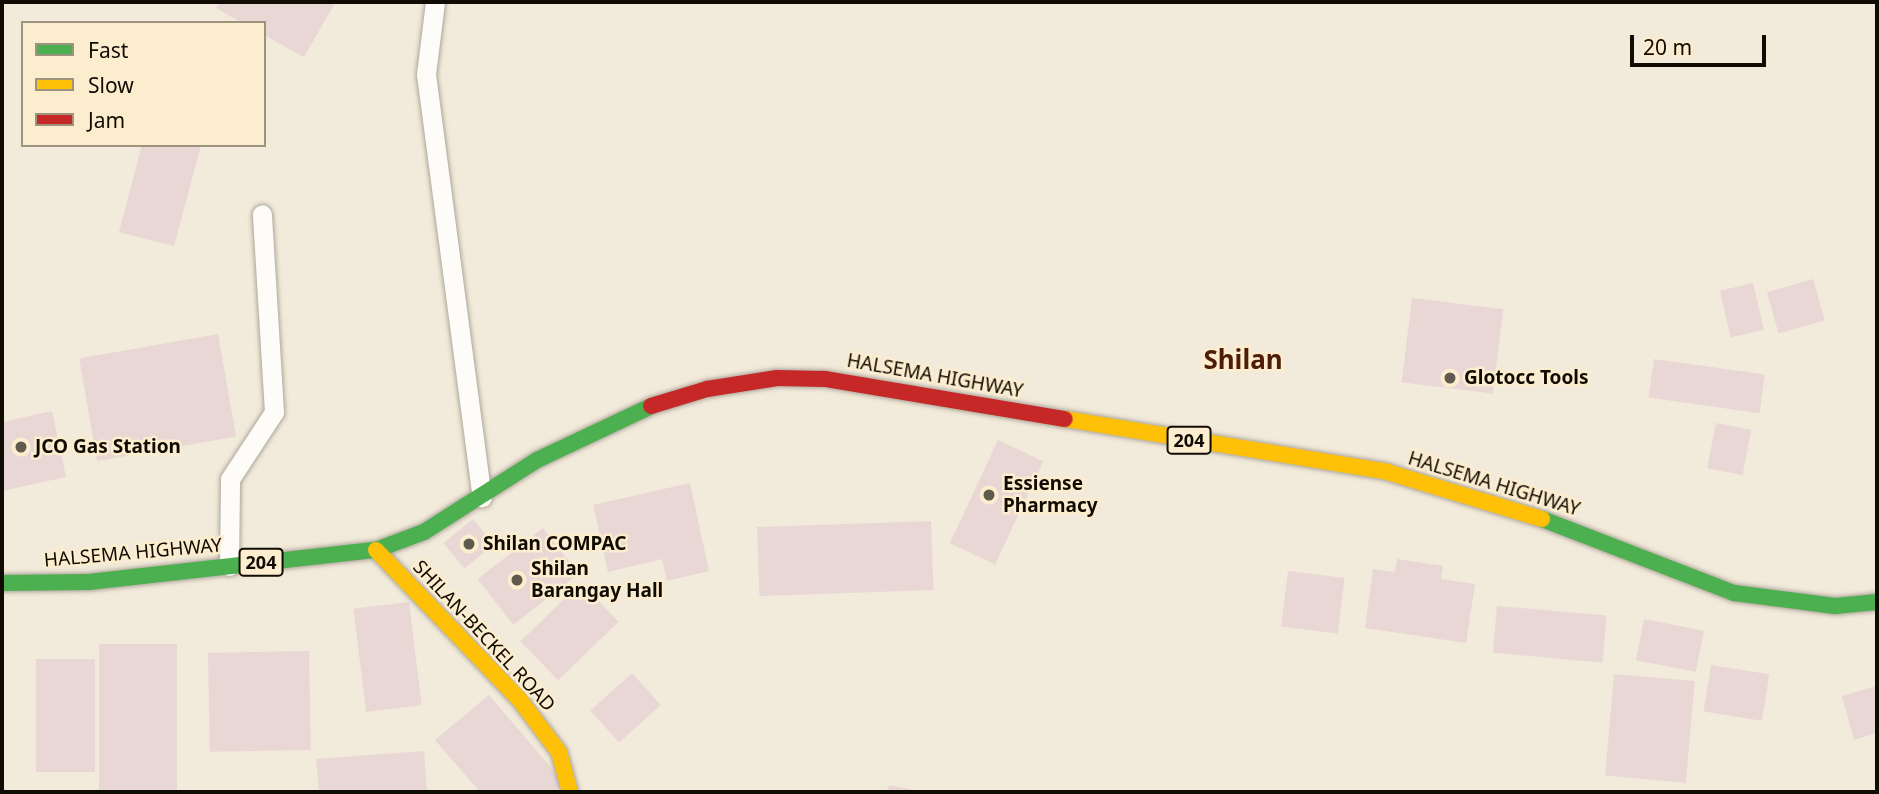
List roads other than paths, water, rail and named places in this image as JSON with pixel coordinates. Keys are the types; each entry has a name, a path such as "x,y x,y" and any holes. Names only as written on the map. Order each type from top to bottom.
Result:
{"main road":[{"name":"HALSEMA HIGHWAY","path":"2,583 89,582 376,550 424,532 537,460 640,409 707,389 777,378 825,379 1387,472 1492,502 1644,555 1734,593 1835,606 1877,602"},
{"name":"SHILAN-BECKEL ROAD","path":"376,550 519,699 559,752 570,792"},
{"path":"559,752 580,767"}],"lane":[{"path":"435,2 426,74 482,497"},
{"path":"229,566 230,479 274,412 262,214"}],"place":[{"name":"Glotocc Tools","path":"1450,378"},
{"name":"JCO Gas Station","path":"21,447"},
{"name":"Essiense Pharmacy","path":"989,495"},
{"name":"Shilan COMPAC","path":"469,544"},
{"name":"Shilan Barangay Hall","path":"517,580"}],"district":[{"name":"Shilan","path":"1243,360"}]}
